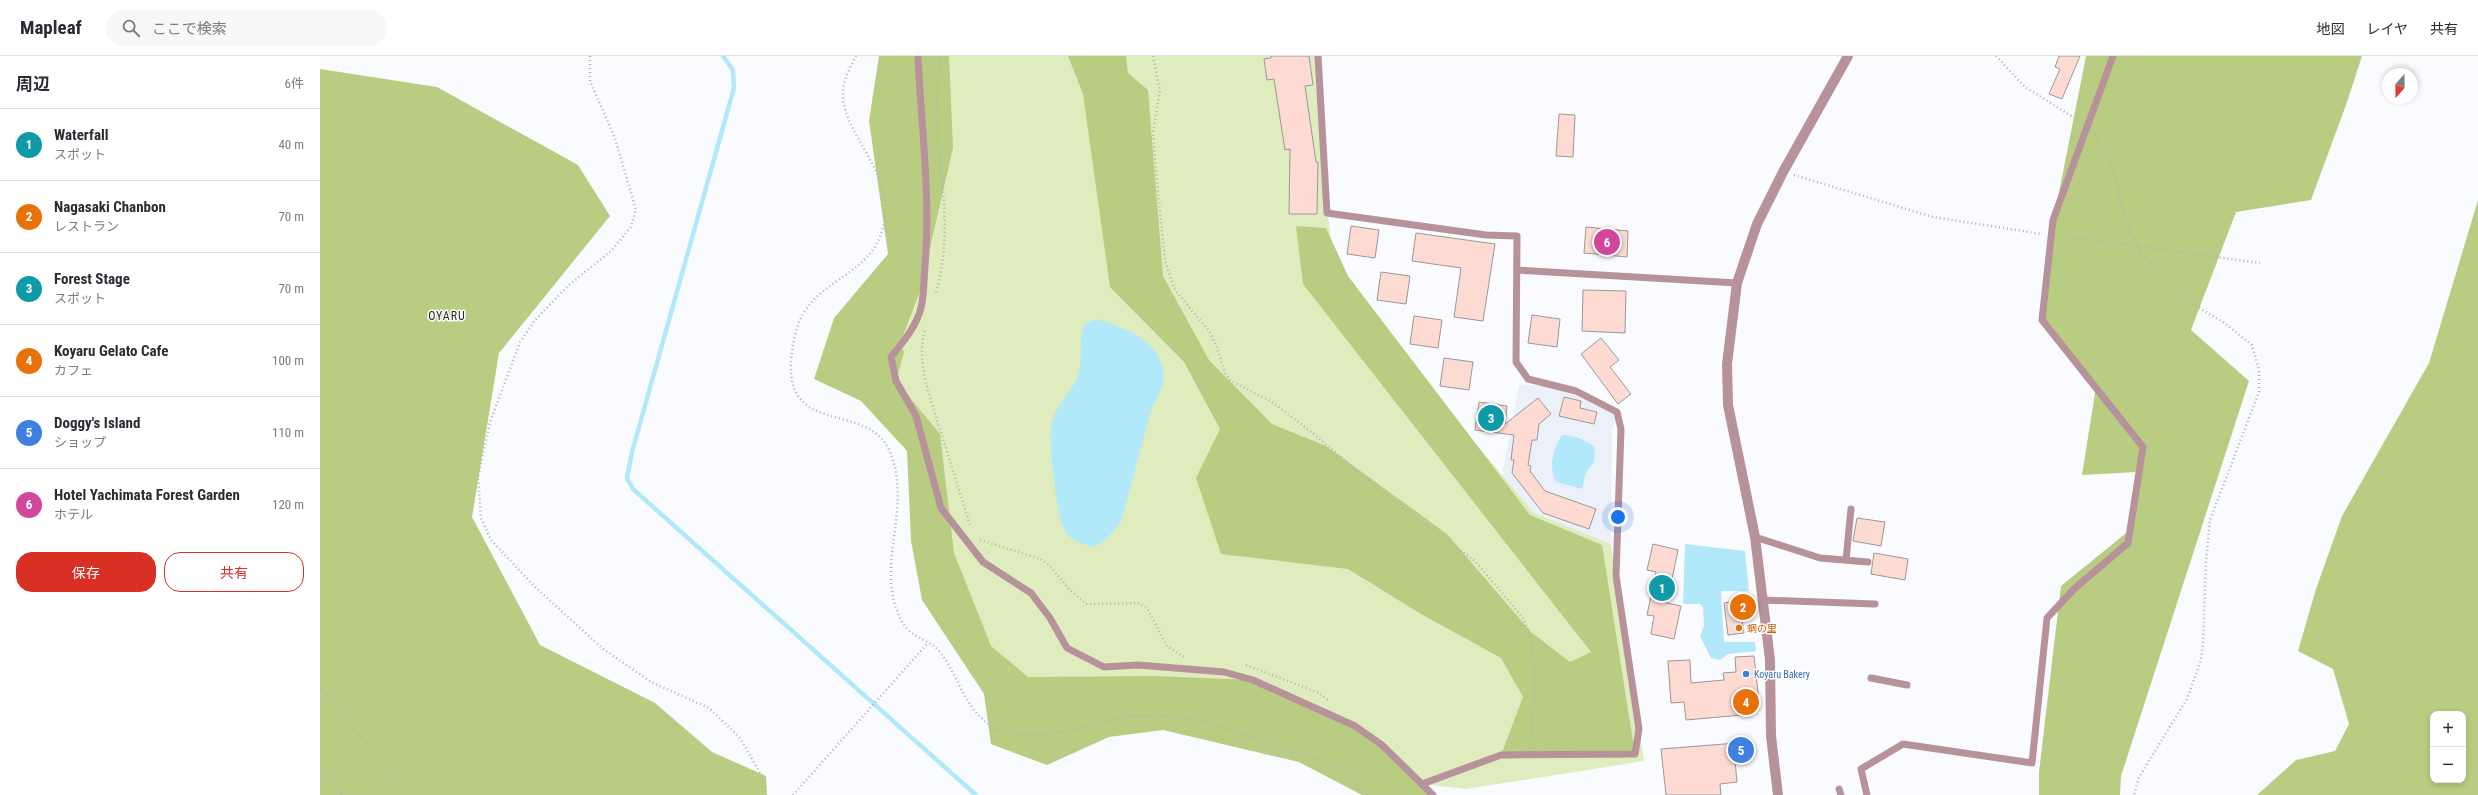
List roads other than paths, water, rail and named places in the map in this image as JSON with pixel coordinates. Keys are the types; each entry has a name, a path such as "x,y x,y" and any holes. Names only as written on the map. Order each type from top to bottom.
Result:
{"street":[{"path":"1778,795 1771,736 1770,660 1755,537 1728,405 1727,364 1737,283 1757,224 1783,172 1848,56"}],"lane":[{"path":"918,56 926,158 927,238 920,308 911,331 891,357 896,381 916,416 941,508 983,562 1031,593 1050,618 1067,648 1104,667 1138,665 1224,672 1253,680 1355,726 1382,745 1433,795"},
{"path":"1318,56 1327,213 1486,235 1517,236 1516,362 1528,379 1576,391 1617,412 1621,429 1616,576 1639,729 1635,754 1502,755 1422,784"},
{"path":"1867,795 1862,769 1903,744 2032,763 2047,618 2074,589 2128,543 2143,447 2042,320 2053,220 2113,56"},
{"path":"1517,270 1737,283"},
{"path":"1846,560 1851,509"},
{"path":"1755,537 1820,558 1868,562"},
{"path":"1762,600 1875,604"},
{"path":"1871,678 1907,685"}],"water":[{"path":"1096,319 1112,324 1142,339 1153,349 1161,360 1164,374 1161,389 1152,407 1121,522 1107,539 1094,547 1085,545 1070,536 1064,529 1061,522 1056,495 1050,434 1056,411 1076,381 1078,375 1081,337 1084,324"},
{"path":"1562,435 1577,437 1594,446 1594,462 1585,476 1582,489 1556,482 1552,470 1552,464 1556,446"},
{"path":"1685,544 1745,551 1749,591 1721,591 1724,642 1755,642 1756,651 1728,654 1720,660 1711,658 1700,636 1704,626 1703,607 1700,604 1683,604"}],"waterway":[{"path":"723,56 733,70 734,88 632,452 627,478 633,489 976,795"}],"place":[{"name":"Hotel Yachimata Forest Garden","path":"1607,242"},
{"name":"Forest Stage","path":"1491,418"},
{"name":"Waterfall","path":"1662,588"},
{"name":"Nagasaki Chanbon","path":"1743,607"},
{"name":"蜩の里","path":"1739,628"},
{"name":"Koyaru Bakery","path":"1746,674"},
{"name":"Koyaru Gelato Cafe","path":"1746,702"},
{"name":"Doggy's Island","path":"1741,750"}],"district":[{"name":"OYARU","path":"447,316"}]}
